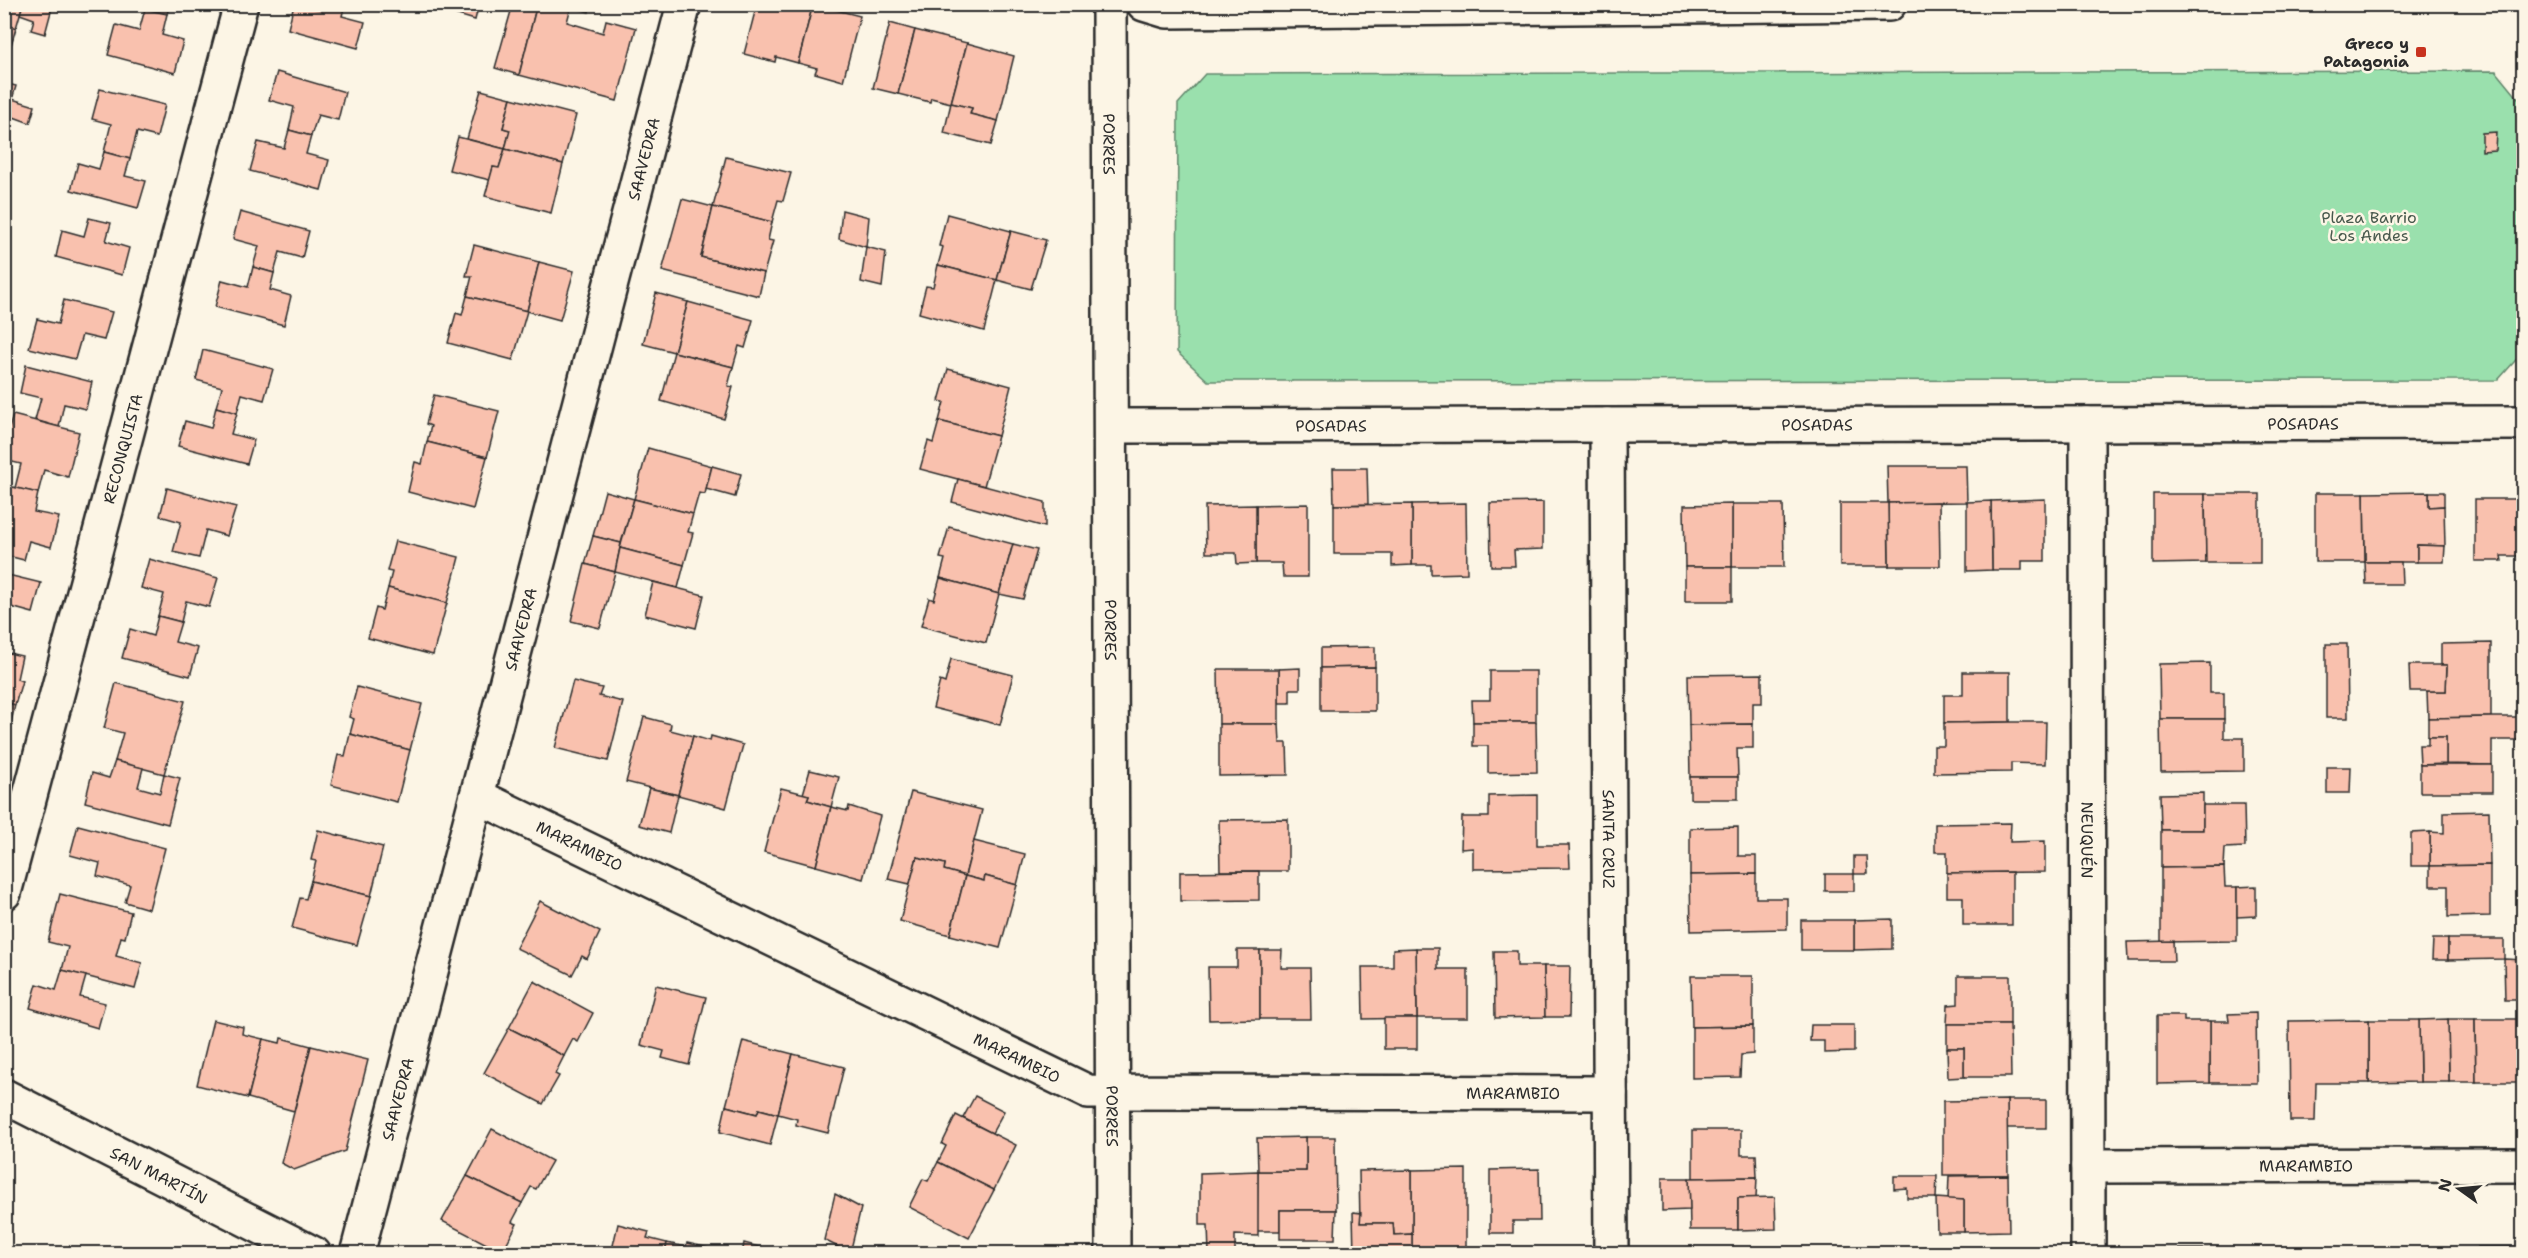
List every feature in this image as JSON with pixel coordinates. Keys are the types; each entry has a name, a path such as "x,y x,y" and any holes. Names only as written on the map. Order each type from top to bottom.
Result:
{"street":[{"name":"RECONQUISTA","path":"4,893 241,4"},
{"name":"SAAVEDRA","path":"357,1254 684,4"},
{"name":"PORRES","path":"1109,4 1113,1254"},
{"path":"1144,4 1167,11 1889,4"},
{"name":"POSADAS","path":"1111,426 2523,423"},
{"name":"SANTA CRUZ","path":"1606,424 1611,1254"},
{"name":"NEUQUÉN","path":"2087,424 2088,1254"},
{"name":"MARAMBIO","path":"477,796 1088,1092 1610,1093"},
{"name":"SAN MARTÍN","path":"4,1096 314,1254"},
{"name":"MARAMBIO","path":"2088,1166 2523,1165"}],"green space":[{"name":"Plaza Barrio Los Andes","path":"2496,71 2523,104 2524,129 2523,352 2498,380 1208,381 1177,352 1178,104 1205,74"}],"building":[{"path":"4,4 23,4 16,28 4,24"},
{"path":"23,4 53,4 45,34 31,30 34,19 20,14"},
{"path":"146,4 170,4 167,14 145,9"},
{"path":"294,4 321,10 322,4 345,4 342,16 365,22 358,48 288,29"},
{"path":"453,4 479,4 475,20 451,13"},
{"path":"513,4 537,4 519,75 495,68"},
{"path":"537,4 571,7 567,22 603,33 606,20 636,28 617,101 519,75"},
{"path":"563,4 591,4 589,12"},
{"path":"757,4 813,4 798,63 776,57 775,62 744,54"},
{"path":"813,4 860,16 843,81 815,73 817,68 798,63"},
{"path":"145,9 167,14 162,35 183,41 175,73 108,55 116,25 139,31"},
{"path":"890,23 915,30 898,94 873,88"},
{"path":"4,24 16,28 9,52 4,50"},
{"path":"915,30 967,43 951,103 931,98 930,102 898,94"},
{"path":"967,43 1014,56 998,121 970,114 972,108 951,103"},
{"path":"277,72 345,92 338,120 318,115 311,136 289,130 294,107 269,100"},
{"path":"4,83 16,86 4,127"},
{"path":"100,89 165,105 157,137 137,132 130,159 104,152 111,124 92,119"},
{"path":"481,90 511,98 503,128 510,130 505,149 467,139"},
{"path":"511,98 576,115 563,164 505,149 510,130 503,128"},
{"path":"12,99 35,106 30,123 8,115"},
{"path":"951,103 972,108 970,114 998,121 991,145 944,133"},
{"path":"289,130 311,136 306,154 329,160 321,190 250,171 258,142 284,148"},
{"path":"2496,132 2495,150 2482,151 2482,133"},
{"path":"458,137 505,149 499,168 493,167 490,180 449,170"},
{"path":"505,149 563,164 551,213 485,196 493,167 499,168"},
{"path":"104,152 130,159 125,176 146,181 138,208 71,190 78,163 99,169"},
{"path":"726,157 791,173 783,201 778,200 772,222 713,207"},
{"path":"682,199 713,207 701,257 764,273 759,296 662,271"},
{"path":"713,207 772,222 768,240 773,241 764,273 701,257"},
{"path":"842,210 869,217 866,247 839,239"},
{"path":"240,212 309,231 302,258 280,252 274,273 253,267 259,246 233,239"},
{"path":"947,214 1011,231 997,280 938,265 943,247 939,246"},
{"path":"89,218 111,223 106,241 129,248 122,275 56,257 62,230 84,236"},
{"path":"1011,231 1046,240 1031,289 997,280"},
{"path":"474,245 539,262 527,311 467,296 472,276 466,276"},
{"path":"866,247 886,252 882,287 861,282"},
{"path":"539,262 574,271 560,320 527,311"},
{"path":"938,265 997,280 984,331 919,313 926,286 933,287"},
{"path":"253,267 274,273 270,290 291,296 284,325 215,307 222,280 248,287"},
{"path":"656,293 688,302 674,352 643,344"},
{"path":"467,296 527,311 513,360 448,343 456,313 462,315"},
{"path":"64,300 112,312 104,340 82,335 75,359 29,348 37,319 58,324"},
{"path":"688,302 753,320 745,348 739,346 733,367 674,352"},
{"path":"203,350 273,369 264,400 242,394 237,413 216,407 222,387 196,380"},
{"path":"674,352 733,367 728,386 733,387 724,419 661,401"},
{"path":"26,365 92,382 86,409 64,404 59,427 35,420 41,398 20,393"},
{"path":"948,369 1011,386 998,436 939,421 944,402 939,401"},
{"path":"434,395 499,411 487,457 427,442 431,426 426,424"},
{"path":"216,407 237,413 231,434 254,440 247,464 178,446 185,421 211,428"},
{"path":"13,415 79,432 68,477 44,470 38,493 15,488 21,464 4,460 4,446"},
{"path":"939,421 998,436 984,486 920,469 928,441 933,443"},
{"path":"427,442 487,457 473,509 408,492 415,462 422,464"},
{"path":"648,448 712,466 705,494 699,493 693,514 634,499"},
{"path":"712,466 741,474 735,497 706,489"},
{"path":"1887,466 1966,466 1967,502 1888,503"},
{"path":"1333,468 1367,468 1368,504 1334,505"},
{"path":"958,479 1045,502 1045,527 952,502"},
{"path":"4,485 38,493 34,512 59,517 51,547 29,541 24,560 4,555"},
{"path":"167,488 236,507 227,536 206,530 199,558 173,552 181,522 160,516"},
{"path":"605,491 634,499 621,543 593,536"},
{"path":"2429,492 2444,492 2444,506 2429,507"},
{"path":"2429,492 2429,507 2444,506 2445,546 2417,545 2417,562 2365,562 2364,493"},
{"path":"2315,493 2364,493 2365,562 2315,562"},
{"path":"2153,494 2205,494 2206,563 2153,564"},
{"path":"2205,494 2260,494 2260,563 2206,563"},
{"path":"634,499 693,514 688,532 693,533 684,565 620,548"},
{"path":"2045,499 2045,561 2022,561 2022,570 1992,570 1991,501"},
{"path":"2475,499 2524,499 2524,556 2501,556 2502,561 2475,561"},
{"path":"1991,501 1992,570 1967,571 1967,502"},
{"path":"1543,502 1543,549 1514,550 1515,566 1491,566 1490,503"},
{"path":"1939,502 1940,566 1889,566 1888,503"},
{"path":"1466,503 1467,573 1431,574 1431,565 1412,565 1412,504"},
{"path":"1840,503 1888,503 1889,566 1840,566"},
{"path":"1308,504 1308,577 1283,577 1282,563 1256,563 1256,505"},
{"path":"1412,504 1412,565 1392,566 1392,554 1334,554 1334,505"},
{"path":"1732,504 1783,504 1784,567 1732,567"},
{"path":"1732,504 1732,567 1685,567 1684,505"},
{"path":"1256,505 1256,563 1237,564 1236,553 1206,553 1205,506"},
{"path":"949,527 1013,544 999,594 940,578 945,559 940,558"},
{"path":"593,536 621,543 615,572 585,564"},
{"path":"395,541 459,557 447,603 388,588 392,572 387,571"},
{"path":"1013,544 1037,550 1023,599 999,594"},
{"path":"2417,545 2445,546 2444,562 2417,562"},
{"path":"620,548 684,565 678,588 615,572"},
{"path":"149,559 218,578 209,607 186,601 181,622 158,616 164,594 141,588"},
{"path":"2365,562 2401,562 2402,584 2366,584"},
{"path":"585,564 615,572 600,628 571,621"},
{"path":"1685,567 1732,567 1732,601 1685,601"},
{"path":"4,574 41,583 33,613 11,607 6,630"},
{"path":"940,578 999,594 986,643 921,626 929,598 934,600"},
{"path":"653,582 704,595 696,628 645,615"},
{"path":"388,588 447,603 433,655 368,638 376,608 382,610"},
{"path":"158,616 181,622 175,642 198,648 190,676 122,658 130,629 153,636"},
{"path":"2491,643 2491,717 2428,718 2427,691 2446,691 2447,665 2441,665 2441,644"},
{"path":"2326,644 2347,644 2348,718 2326,718"},
{"path":"1375,647 1375,667 1321,668 1321,648"},
{"path":"4,652 22,656 17,679 22,681 15,705 4,702"},
{"path":"951,659 1013,675 1000,725 933,708 940,681 945,683"},
{"path":"2210,663 2210,693 2224,693 2224,719 2160,719 2159,664"},
{"path":"2409,665 2447,665 2446,691 2410,691"},
{"path":"1375,667 1375,711 1321,711 1321,668"},
{"path":"1300,668 1300,689 1290,689 1290,703 1279,703 1279,669"},
{"path":"1218,669 1279,669 1279,724 1219,724"},
{"path":"1490,671 1536,671 1536,722 1473,722 1472,700 1490,700"},
{"path":"1963,672 2010,672 2010,722 1944,723 1944,695 1963,695"},
{"path":"1762,674 1762,703 1753,703 1753,724 1689,725 1688,675"},
{"path":"573,681 602,688 599,696 623,702 608,761 555,748"},
{"path":"116,683 185,701 164,774 115,761 123,733 104,728"},
{"path":"357,687 422,704 410,750 350,734 354,719 349,717"},
{"path":"4,702 15,705 10,727 4,726"},
{"path":"644,717 671,724 670,730 693,736 678,795 626,782"},
{"path":"2524,717 2524,740 2492,740 2492,765 2446,764 2446,737 2428,737 2428,718"},
{"path":"2160,719 2224,719 2224,738 2244,738 2244,771 2161,772"},
{"path":"1473,722 1536,722 1537,772 1488,773 1488,746 1473,746"},
{"path":"2046,722 2045,764 2011,763 2011,772 1934,773 1934,746 1944,746 1944,723"},
{"path":"1219,724 1279,724 1280,743 1287,743 1288,775 1219,776"},
{"path":"1753,724 1753,748 1737,748 1738,777 1690,777 1689,725"},
{"path":"350,734 410,750 397,802 331,785 338,755 345,756"},
{"path":"693,736 710,741 711,736 743,745 726,808 678,795"},
{"path":"2428,737 2446,737 2446,764 2420,765 2419,745 2428,745"},
{"path":"115,761 143,768 138,787 160,793 164,774 180,778 168,824 85,802 92,773 109,778"},
{"path":"2420,765 2492,765 2492,792 2420,792"},
{"path":"2327,767 2351,767 2350,793 2327,793"},
{"path":"810,770 839,777 831,807 807,800 809,795 803,794"},
{"path":"1690,777 1738,777 1738,799 1690,799"},
{"path":"649,788 678,795 669,833 639,825"},
{"path":"781,788 809,795 807,800 831,807 816,866 764,852"},
{"path":"911,792 982,810 965,876 944,870 945,864 917,857 910,884 888,879"},
{"path":"2203,793 2203,830 2161,830 2160,794"},
{"path":"1537,795 1537,845 1569,845 1570,868 1473,869 1473,848 1461,849 1462,817 1489,817 1489,796"},
{"path":"2203,805 2244,805 2245,847 2225,848 2224,867 2161,868 2161,830 2203,830"},
{"path":"849,806 880,816 863,879 816,866 831,807 848,811"},
{"path":"2489,811 2490,865 2430,866 2430,832 2444,833 2444,812"},
{"path":"1288,819 1288,871 1220,871 1219,820"},
{"path":"2011,823 2010,842 2045,841 2045,872 1947,873 1947,852 1935,852 1935,824"},
{"path":"78,825 165,848 149,909 125,902 130,885 97,876 100,863 70,855"},
{"path":"1738,827 1738,856 1756,856 1756,874 1690,875 1690,828"},
{"path":"318,830 383,847 371,896 311,881 316,861 311,860"},
{"path":"2430,832 2430,866 2411,866 2411,833"},
{"path":"974,841 1025,854 1017,885 985,876 984,881 965,876"},
{"path":"1854,856 1867,856 1868,874 1854,874"},
{"path":"917,857 945,864 944,870 965,876 950,935 900,921"},
{"path":"2490,865 2490,916 2448,917 2448,886 2430,886 2430,866"},
{"path":"2224,867 2225,887 2237,887 2237,941 2161,942 2161,868"},
{"path":"1259,871 1259,900 1180,901 1180,872"},
{"path":"2012,872 2012,925 1963,925 1963,897 1947,897 1947,873"},
{"path":"1756,874 1756,898 1787,898 1787,929 1691,931 1690,875"},
{"path":"1825,874 1854,874 1854,891 1825,891"},
{"path":"965,876 984,881 985,876 1017,885 1000,948 950,935"},
{"path":"311,881 371,896 357,945 292,928 300,898 306,899"},
{"path":"2256,886 2256,916 2237,917 2237,887"},
{"path":"60,894 131,912 125,938 121,937 116,956 142,963 135,989 62,970 68,947 48,942"},
{"path":"540,901 600,932 587,959 582,956 572,975 516,948"},
{"path":"1892,919 1892,949 1854,950 1854,920"},
{"path":"1801,920 1854,920 1854,950 1801,950"},
{"path":"2433,939 2448,939 2448,960 2432,960"},
{"path":"2448,939 2504,939 2504,959 2448,960"},
{"path":"2173,941 2174,961 2128,961 2127,942"},
{"path":"1416,948 1438,948 1438,969 1468,969 1468,1018 1417,1018"},
{"path":"1416,948 1417,1018 1363,1019 1362,967 1393,967 1393,949"},
{"path":"1237,950 1260,950 1260,1019 1209,1020 1208,967 1237,967"},
{"path":"1260,950 1282,950 1281,968 1310,968 1311,1019 1260,1019"},
{"path":"1494,951 1517,951 1517,966 1544,966 1545,1017 1495,1018"},
{"path":"2504,959 2524,960 2524,1000 2505,1000"},
{"path":"1544,966 1570,966 1569,1017 1545,1017"},
{"path":"62,970 86,976 80,997 105,1003 98,1028 30,1008 37,984 56,990"},
{"path":"1691,976 1753,976 1753,1026 1692,1027"},
{"path":"1958,976 2010,976 2010,1024 1947,1024 1948,1005 1958,1004"},
{"path":"534,981 593,1013 578,1042 573,1039 564,1056 509,1028"},
{"path":"656,985 706,997 689,1065 662,1058 664,1051 641,1045"},
{"path":"2256,1013 2257,1083 2210,1083 2210,1021 2229,1021 2228,1014"},
{"path":"2157,1016 2184,1016 2184,1021 2210,1021 2210,1083 2157,1084"},
{"path":"1384,1018 1417,1018 1417,1049 1384,1049"},
{"path":"2448,1019 2475,1019 2476,1082 2449,1082"},
{"path":"2448,1019 2449,1082 2420,1082 2419,1020"},
{"path":"2475,1019 2524,1019 2524,1082 2476,1082"},
{"path":"213,1020 243,1027 242,1034 263,1039 248,1098 197,1085"},
{"path":"2369,1020 2419,1020 2420,1082 2369,1083"},
{"path":"2369,1020 2369,1083 2316,1083 2315,1121 2290,1121 2289,1021"},
{"path":"1947,1024 2010,1024 2011,1077 1964,1077 1964,1048 1947,1048"},
{"path":"1811,1025 1854,1025 1854,1052 1824,1053 1824,1041 1810,1041"},
{"path":"1753,1026 1753,1054 1741,1055 1740,1077 1692,1078 1692,1027"},
{"path":"509,1028 564,1056 555,1074 559,1076 543,1104 484,1073"},
{"path":"281,1038 311,1046 294,1111 248,1098 263,1039 280,1043"},
{"path":"743,1041 793,1054 778,1114 759,1109 757,1114 726,1106"},
{"path":"311,1046 368,1060 345,1151 294,1170 281,1163"},
{"path":"1947,1048 1964,1048 1964,1077 1948,1078"},
{"path":"793,1054 844,1067 828,1133 796,1125 797,1119 778,1114"},
{"path":"975,1096 1004,1111 992,1133 963,1118"},
{"path":"2007,1100 2046,1100 2046,1128 2007,1128"},
{"path":"2007,1100 2008,1175 1943,1175 1943,1101"},
{"path":"726,1106 757,1114 759,1109 778,1114 770,1145 720,1132"},
{"path":"956,1115 1016,1145 994,1190 938,1162 946,1146 942,1144"},
{"path":"492,1129 552,1161 536,1189 531,1187 522,1203 467,1176"},
{"path":"1693,1130 1741,1130 1741,1155 1756,1155 1757,1177 1693,1178"},
{"path":"1306,1137 1335,1137 1336,1210 1280,1210 1280,1231 1257,1231 1258,1171 1306,1171"},
{"path":"1306,1137 1306,1171 1258,1171 1257,1138"},
{"path":"938,1162 994,1190 969,1238 909,1207 923,1179 928,1181"},
{"path":"1466,1169 1466,1249 1446,1249 1446,1254 1412,1254 1412,1170"},
{"path":"1539,1169 1540,1221 1513,1221 1513,1233 1490,1233 1490,1170"},
{"path":"1412,1170 1412,1234 1394,1235 1393,1223 1360,1223 1359,1171"},
{"path":"1258,1171 1258,1236 1235,1235 1235,1254 1209,1254 1208,1225 1200,1225 1200,1173"},
{"path":"2008,1175 2009,1231 1964,1232 1964,1200 1948,1200 1949,1176"},
{"path":"467,1176 522,1203 512,1222 517,1224 502,1252 442,1221"},
{"path":"1894,1176 1937,1176 1936,1198 1907,1198 1907,1188 1894,1189"},
{"path":"1757,1177 1756,1198 1738,1198 1738,1230 1690,1230 1689,1178"},
{"path":"1662,1178 1689,1178 1690,1210 1662,1211"},
{"path":"835,1194 861,1208 850,1253 824,1240"},
{"path":"1775,1197 1776,1229 1738,1230 1738,1198"},
{"path":"1936,1198 1964,1200 1964,1232 1937,1232"},
{"path":"1280,1210 1336,1210 1335,1239 1280,1239"},
{"path":"1353,1212 1361,1213 1360,1223 1393,1223 1394,1235 1412,1234 1412,1254 1354,1254"},
{"path":"618,1224 649,1232 647,1238 667,1243 665,1254 611,1254"},
{"path":"667,1243 686,1247 687,1243 718,1250 718,1254 665,1254"},
{"path":"744,1243 763,1248 762,1254 742,1254"},
{"path":"2478,1247 2524,1247 2524,1254 2478,1254"},
{"path":"2155,1249 2207,1249 2207,1254 2155,1254"},
{"path":"2207,1249 2257,1249 2257,1254 2207,1254"},
{"path":"2313,1249 2367,1249 2367,1254 2313,1254"},
{"path":"2367,1249 2418,1250 2418,1254 2367,1254"}],"place":[{"name":"Greco y Patagonia","path":"2421,52"}]}
